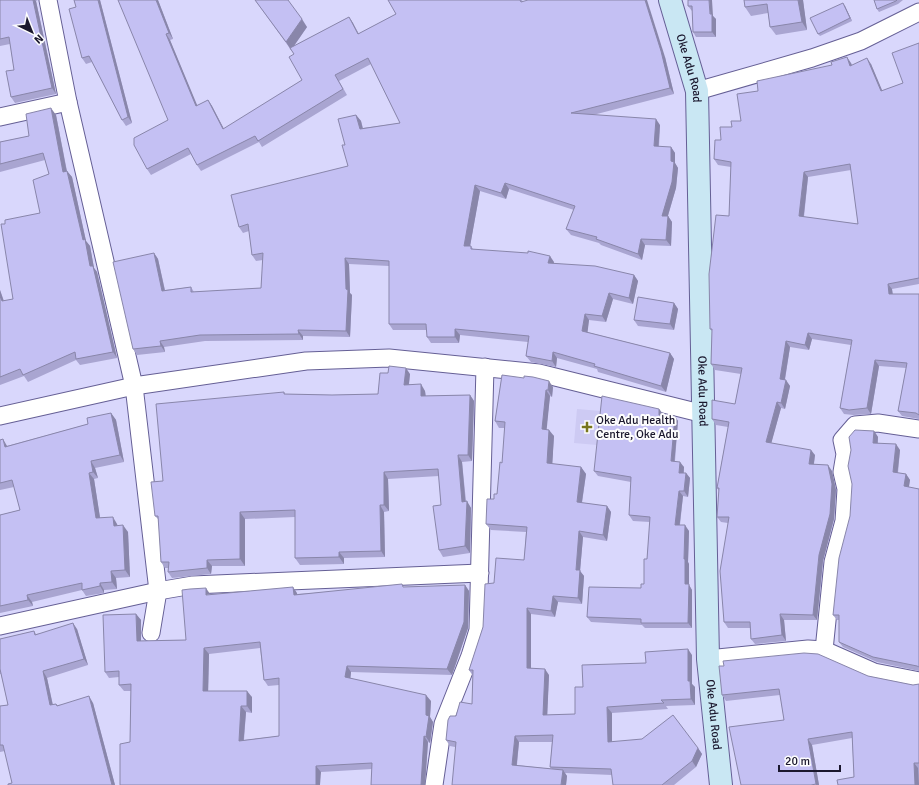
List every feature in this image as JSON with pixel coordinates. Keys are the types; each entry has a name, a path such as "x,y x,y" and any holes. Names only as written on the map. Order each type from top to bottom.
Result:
{"street":[{"path":"48,0 68,102 134,386 158,591 151,633"},
{"name":"Oke Adu Road","path":"670,0 697,91 708,659 721,785"},
{"path":"697,91 812,58 861,41 919,12"},
{"path":"0,117 68,102"},
{"path":"0,416 134,386 306,361 389,358 539,373 704,414"},
{"path":"434,785 444,724 470,656 478,630 485,367"},
{"path":"824,650 833,562 844,521 846,489 842,472 845,454 842,440 855,425 878,423 919,429"},
{"path":"0,626 158,591 193,585 480,573"},
{"path":"708,659 808,649 824,650 874,672 919,681"}],"shaded area":[{"name":"Oke Adu Health Centre, Oke Adu","path":"577,409 601,411 597,445 574,443"}],"building":[{"path":"0,0 33,0 52,88 11,97 6,71 14,70 9,37 0,39"},
{"path":"74,0 98,0 128,117 122,120 89,56 82,58 69,9 76,7"},
{"path":"118,0 156,0 169,33 166,34 196,106 208,100 223,129 302,80 289,57 294,54 290,48 349,17 358,34 396,14 388,0 520,0 521,2 528,0 645,0 661,51 670,88 571,113 656,119 654,146 671,147 671,161 674,162 672,182 662,216 668,216 666,240 641,239 638,254 596,239 597,237 566,229 575,206 505,183 501,193 475,185 464,246 471,246 471,249 528,253 528,251 550,256 548,263 595,266 634,275 629,298 609,293 602,316 585,314 582,331 670,353 661,386 553,352 552,361 526,356 529,336 455,329 455,337 427,337 426,324 389,324 389,261 345,258 346,289 348,290 346,331 298,330 299,334 200,335 160,341 161,346 133,349 113,262 154,253 162,291 191,287 191,292 261,288 263,253 252,255 248,224 239,227 231,195 348,166 342,145 345,145 338,119 356,115 360,129 400,123 368,58 335,75 343,89 258,141 255,136 197,165 188,148 147,169 134,145 134,138 168,120"},
{"path":"255,0 288,0 302,19 286,42"},
{"path":"688,0 709,0 710,14 712,14 712,32 693,32 692,6 688,6"},
{"path":"744,0 798,0 802,22 770,27 767,4 745,7"},
{"path":"874,0 897,0 877,9"},
{"path":"843,3 850,18 818,34 810,18"},
{"path":"919,43 919,278 888,284 889,294 919,294 919,415 916,413 898,411 907,363 875,360 867,408 849,410 840,408 852,340 808,333 805,345 786,341 780,379 786,380 781,403 777,402 766,442 811,450 809,464 828,465 832,484 830,514 819,555 813,615 780,614 782,635 751,639 750,622 724,622 720,571 729,517 717,517 719,488 717,488 729,422 712,419 712,400 735,404 742,368 711,364 712,329 710,329 709,274 716,215 729,216 731,162 714,159 715,140 721,140 720,127 732,127 731,121 741,121 737,94 758,91 757,81 832,65 831,62 847,57 850,66 867,58 881,91 903,83 892,53","holes":["850,164 858,224 799,216 804,172"]},
{"path":"51,108 63,172 67,171 83,240 85,239 90,266 93,266 113,352 76,359 75,352 23,375 20,369 0,377 0,296 2,301 13,299 1,224 5,224 5,220 40,213 33,180 49,174 43,153 0,164 0,142 29,136 26,114"},
{"path":"638,297 674,303 670,324 634,320"},
{"path":"389,366 406,368 404,385 421,384 421,396 470,395 468,455 458,455 462,502 467,501 465,546 439,550 433,506 441,505 438,469 384,472 384,505 380,505 381,551 339,552 339,557 295,558 295,510 240,512 240,559 207,560 207,568 168,572 169,562 161,562 158,516 155,516 151,482 163,481 156,404 284,392 284,394 378,394 380,373 388,373"},
{"path":"502,375 524,378 524,376 533,377 549,381 548,390 546,390 542,429 549,430 547,463 581,467 577,502 607,506 603,535 579,531 576,570 580,570 578,598 553,596 551,611 527,608 527,668 545,669 543,715 575,714 575,687 583,687 582,665 646,663 645,652 688,649 688,681 690,681 691,699 661,700 664,703 607,707 608,742 642,739 673,715 698,748 692,761 662,785 613,785 611,769 550,767 553,735 515,736 512,765 563,770 561,785 452,785 456,742 446,740 448,720 450,716 456,716 460,702 472,704 473,670 469,670 483,627 485,584 494,583 496,558 524,560 527,527 486,524 487,499 494,499 494,494 497,494 500,462 502,463 505,422 495,421"},
{"path":"602,396 659,409 659,415 675,416 671,461 680,462 679,473 686,473 684,491 679,491 675,525 685,525 685,584 689,584 688,623 641,623 641,619 587,617 589,587 641,588 641,584 644,584 644,559 647,559 650,517 629,515 631,477 594,471"},
{"path":"111,413 120,455 91,461 93,472 89,473 96,518 113,517 114,526 123,525 125,570 111,571 112,582 100,583 100,586 82,590 82,583 27,595 28,600 0,606 0,515 20,510 12,480 0,483 0,440 3,439 5,447 88,424 87,418"},
{"path":"855,430 874,431 873,443 896,444 893,472 906,474 904,486 919,489 919,667 873,657 839,642 839,615 833,615 839,558 850,516 852,484 848,466 851,450 849,437"},
{"path":"402,584 403,587 465,585 464,622 447,669 347,666 345,677 426,695 426,715 429,716 426,737 424,736 421,785 371,785 372,763 316,766 316,785 120,785 120,744 130,742 131,684 119,685 119,671 105,672 103,615 136,614 137,641 186,640 182,590 206,588 206,595 293,587 294,595","holes":["260,642 264,680 279,678 279,736 239,741 241,706 247,706 247,691 203,691 204,648"]},
{"path":"73,623 84,659 43,671 50,705 56,704 57,706 89,696 112,785 8,785 12,783 3,745 0,745 0,706 8,705 0,669 0,639 34,631 35,635"},
{"path":"804,653 818,654 868,676 913,685 919,684 919,763 914,763 915,785 838,785 837,780 854,777 852,732 808,739 816,784 741,785 729,727 784,720 779,689 722,695 719,666 724,666 723,661"}],"place":[{"name":"Oke Adu Health Centre, Oke Adu","path":"587,427"}]}
